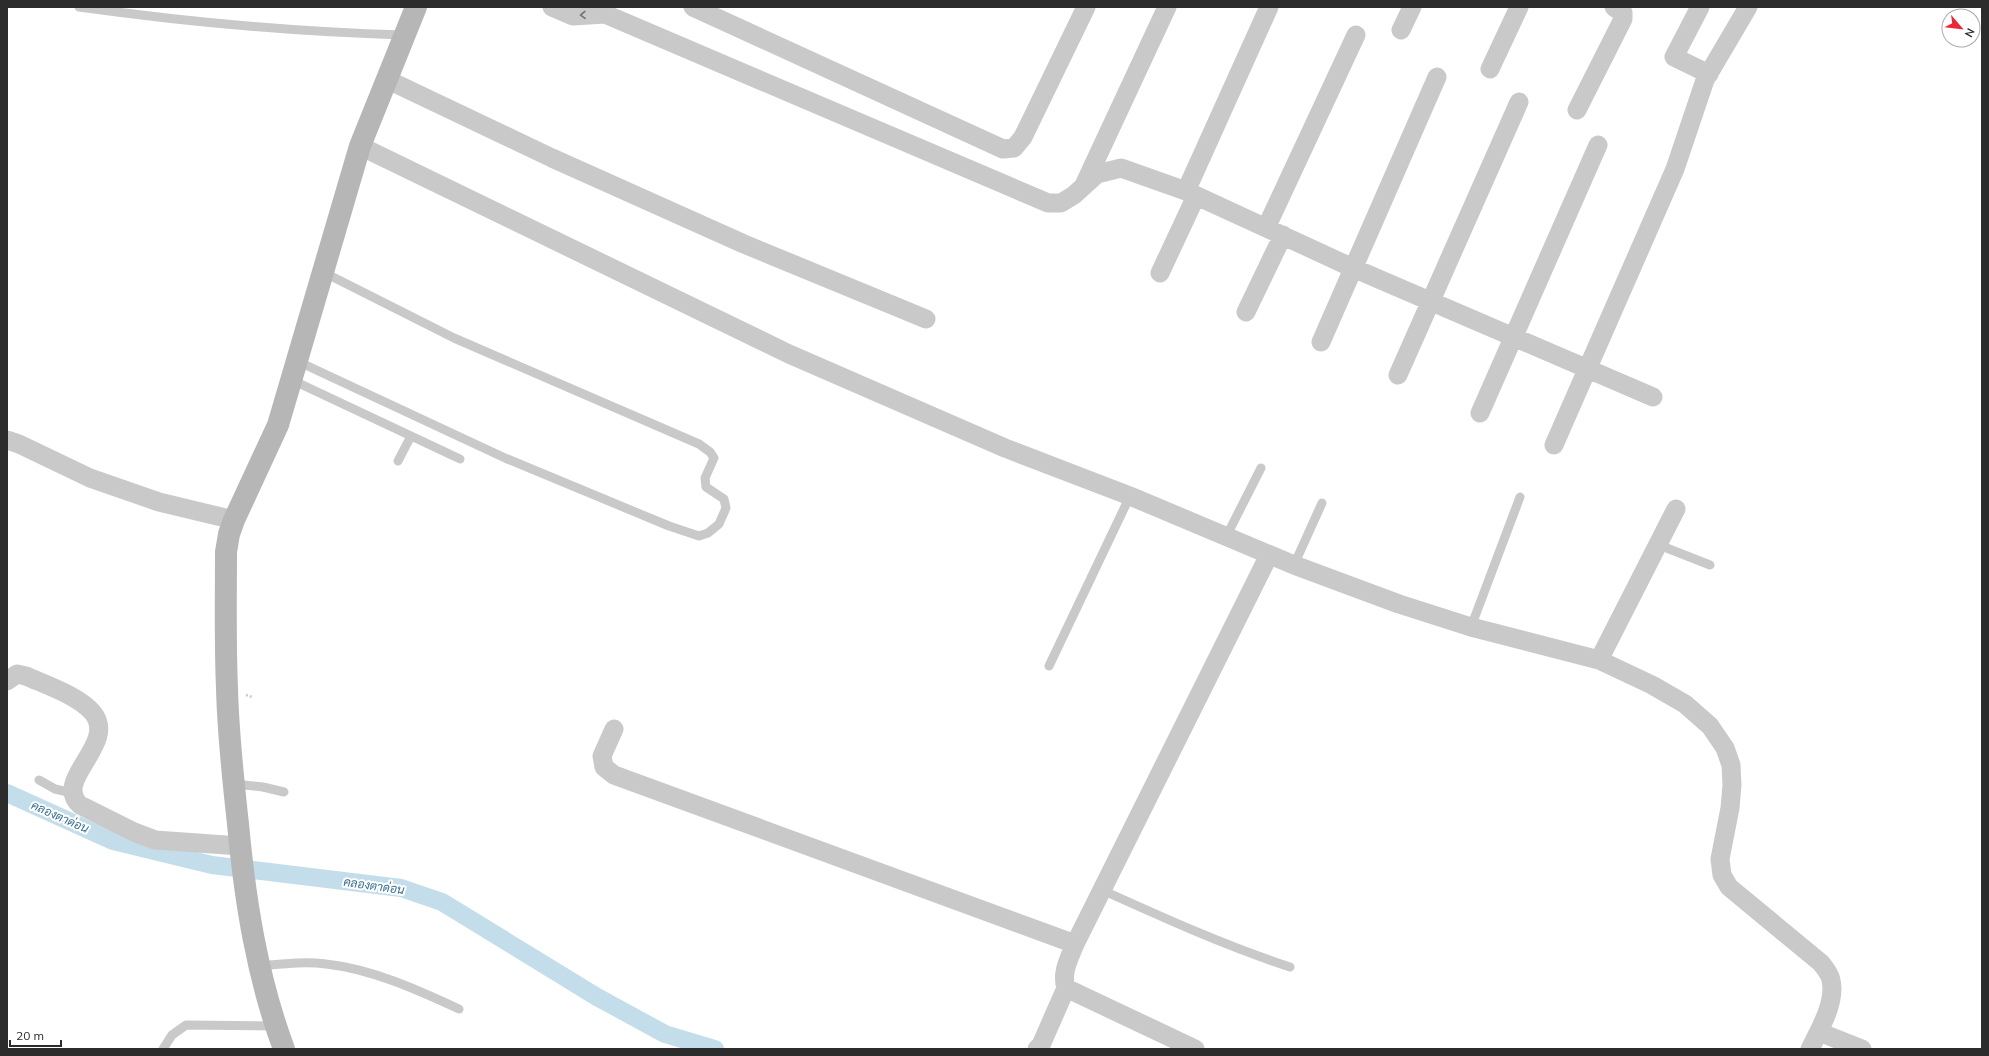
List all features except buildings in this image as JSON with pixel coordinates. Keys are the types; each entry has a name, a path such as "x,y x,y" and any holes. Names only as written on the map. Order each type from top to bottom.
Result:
{"street":[{"path":"284,1049 275,1026 259,966 245,894 240,852 227,689 226,552 229,534 234,520 278,425 360,146 403,35 416,7"},
{"path":"552,7 573,16 600,11 1048,203 1061,203 1074,195 1085,183 1097,174 1122,168 1191,193 1353,268 1653,397"},
{"path":"693,7 1003,149 1014,148 1023,137 1086,7"},
{"path":"1085,183 1167,7"},
{"path":"1160,273 1191,193 1269,7"},
{"path":"1401,30 1412,7"},
{"path":"1490,69 1519,7"},
{"path":"1577,110 1623,19 1623,13 1614,7"},
{"path":"1700,7 1674,57 1709,74"},
{"path":"1554,445 1675,169 1709,74 1748,7"},
{"path":"1266,228 1356,35"},
{"path":"1321,342 1438,77"},
{"path":"386,79 566,164 744,244 926,319"},
{"path":"1398,375 1519,102"},
{"path":"1480,413 1598,145"},
{"path":"360,146 789,354 1005,448 1130,496 1294,565 1399,604 1471,627 1599,660 1652,684 1685,704 1710,726 1725,748 1731,765 1732,785 1730,808 1720,859 1722,875 1730,887 1821,963 1831,978 1833,993 1819,1032 1810,1049"},
{"path":"1246,312 1283,235"},
{"path":"7,440 19,444 90,478 159,502 234,520"},
{"path":"1599,660 1676,509"},
{"path":"1037,1049 1041,1045 1066,988 1064,972 1075,944 1269,555"},
{"path":"7,681 17,674 26,676 74,699 94,715 98,725 97,741 73,784 72,793 74,800 80,805 134,832 155,840 240,852"},
{"path":"614,729 602,756 604,767 614,775 1075,944"},
{"path":"1066,988 1195,1049"},
{"path":"1819,1032 1862,1049"}],"lane":[{"path":"79,7 136,15 322,33 403,35"},
{"path":"295,370 669,526 698,536 708,533 720,524 726,508 724,499 706,487 706,478 714,458 710,452 699,444 454,338 323,272"},
{"path":"295,370 411,436 460,459"},
{"path":"398,461 411,436"},
{"path":"1226,537 1261,468"},
{"path":"1049,666 1130,496"},
{"path":"1471,627 1520,497"},
{"path":"1294,565 1322,503"},
{"path":"1659,544 1710,565"},
{"path":"39,780 55,789 72,793"},
{"path":"234,784 263,787 284,792"},
{"path":"1102,890 1198,933 1290,968"},
{"path":"259,966 304,962 327,964 359,971 393,982 459,1009"},
{"path":"163,1049 172,1035 186,1024 275,1026"}],"waterway":[{"name":"คลองตาด่อน","path":"7,793 113,841 212,865 401,888 442,902 597,997 665,1034 715,1049"}]}
